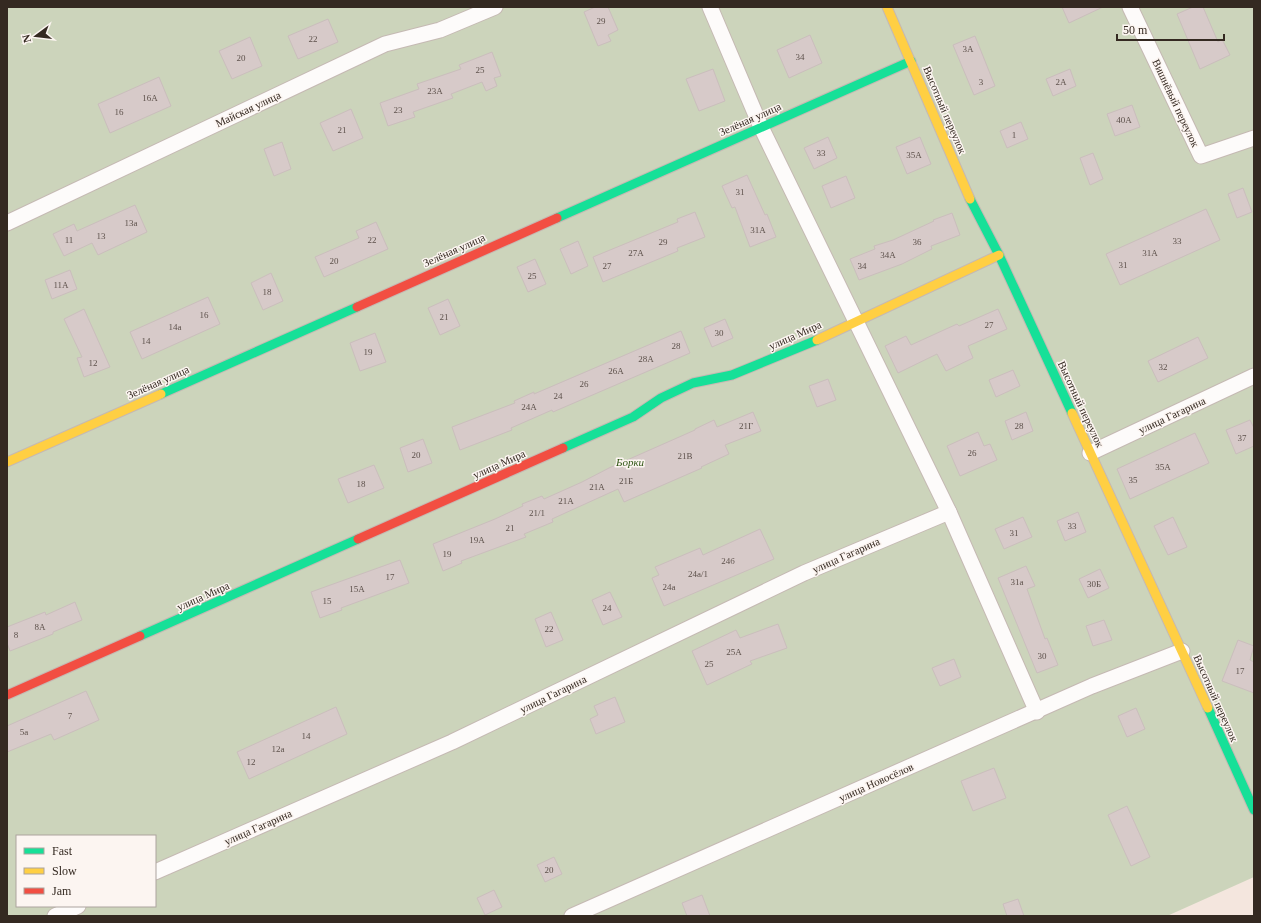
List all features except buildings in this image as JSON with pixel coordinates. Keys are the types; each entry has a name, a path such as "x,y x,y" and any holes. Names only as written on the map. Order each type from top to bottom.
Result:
{"street":[{"name":"Майская улица","path":"7,223 385,44 440,30 495,7"},
{"path":"710,7 761,127 949,512 1037,712"},
{"name":"Высотный переулок","path":"887,7 971,201 999,255 1254,810"},
{"name":"Вишнёвый переулок","path":"1130,7 1201,156 1254,138"},
{"name":"Зелёная улица","path":"7,462 911,60"},
{"name":"улица Мира","path":"7,695 626,420 661,398 693,383 732,375 803,346 856,320 999,255"},
{"name":"улица Гагарина","path":"1090,453 1254,376"},
{"name":"улица Гагарина","path":"156,872 452,742 804,573 949,512"},
{"name":"улица Новосёлов","path":"572,916 1037,712 1092,686 1182,651"},
{"path":"56,916 76,907"}],"green space":[{"name":"Борки","path":"7,7 1254,7 1254,877 1167,916 7,916"}],"traffic: fast":[{"path":"557,218 911,61"},
{"path":"970,199 999,255 1072,413"},
{"path":"161,394 357,307"},
{"path":"563,448 633,417 661,398 693,383 732,375 817,340"},
{"path":"140,636 358,539"},
{"path":"1208,708 1254,810"}],"traffic: slow":[{"path":"887,7 970,199"},
{"path":"817,340 999,255"},
{"path":"7,462 161,394"},
{"path":"1072,413 1208,708"}],"traffic: jam":[{"path":"357,307 557,218"},
{"path":"358,539 563,448"},
{"path":"7,695 140,636"}]}
